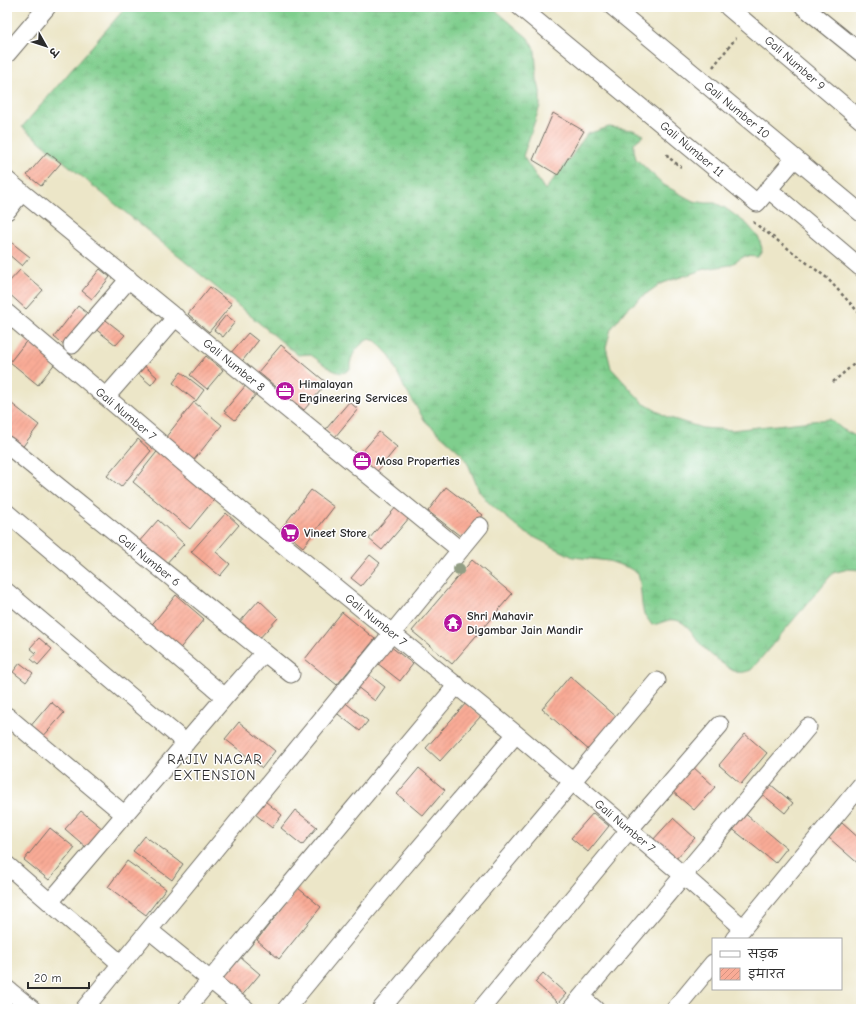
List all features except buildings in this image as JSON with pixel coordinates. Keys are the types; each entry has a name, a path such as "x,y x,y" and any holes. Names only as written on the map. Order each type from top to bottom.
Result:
{"street":[{"path":"7,54 47,7"},
{"name":"Gali Number 11","path":"520,7 757,203 768,189"},
{"name":"Gali Number 10","path":"613,7 861,213"},
{"name":"Gali Number 9","path":"728,7 861,120"},
{"path":"804,7 861,53"},
{"path":"795,158 768,189 860,267"},
{"name":"Gali Number 8","path":"7,180 460,550"},
{"path":"7,211 22,192"},
{"path":"72,345 129,279"},
{"name":"Gali Number 7","path":"7,313 217,491 457,685 684,876 738,934"},
{"path":"106,397 176,317"},
{"name":"Gali Number 6","path":"7,445 291,674"},
{"path":"7,512 225,696"},
{"path":"84,1009 480,526"},
{"path":"7,592 186,743"},
{"path":"50,902 225,696 264,653"},
{"path":"381,1009 657,681"},
{"path":"186,1009 457,685"},
{"path":"7,716 125,815"},
{"path":"481,1009 629,830 720,725"},
{"path":"595,1009 576,1003 808,727"},
{"path":"286,1009 516,734"},
{"path":"738,934 861,785"},
{"path":"7,865 121,964"},
{"path":"149,930 246,1009"},
{"path":"675,1009 712,964"},
{"path":"7,989 32,1009"}],"path":[{"path":"702,81 748,23"},
{"path":"666,150 668,157 687,172"},
{"path":"751,220 827,278 861,315"},
{"path":"833,382 861,358"}],"green space":[{"path":"126,7 492,7 528,38 535,51 537,79 540,91 540,106 523,156 545,190 587,134 609,127 633,130 644,135 634,143 636,159 664,185 693,201 715,203 725,208 747,224 759,238 762,249 758,257 745,256 730,265 705,269 660,284 624,312 611,329 606,347 611,368 643,403 667,417 702,428 732,430 830,419 842,429 861,439 861,570 848,569 833,573 751,670 738,672 733,671 706,650 690,629 683,623 675,620 668,620 652,625 644,614 638,574 629,568 609,561 573,557 524,532 490,504 479,491 469,466 462,454 425,421 404,387 390,356 376,341 369,339 361,344 353,355 350,369 340,373 309,354 298,355 22,127"}],"place":[{"name":"Himalayan Engineering Services","path":"285,391"},
{"name":"Mosa Properties","path":"362,461"},
{"name":"Vineet Store","path":"290,533"},
{"name":"Shri Mahavir Digambar Jain Mandir","path":"453,623"}],"district":[{"name":"RAJIV NAGAR EXTENSION","path":"215,768"}]}
